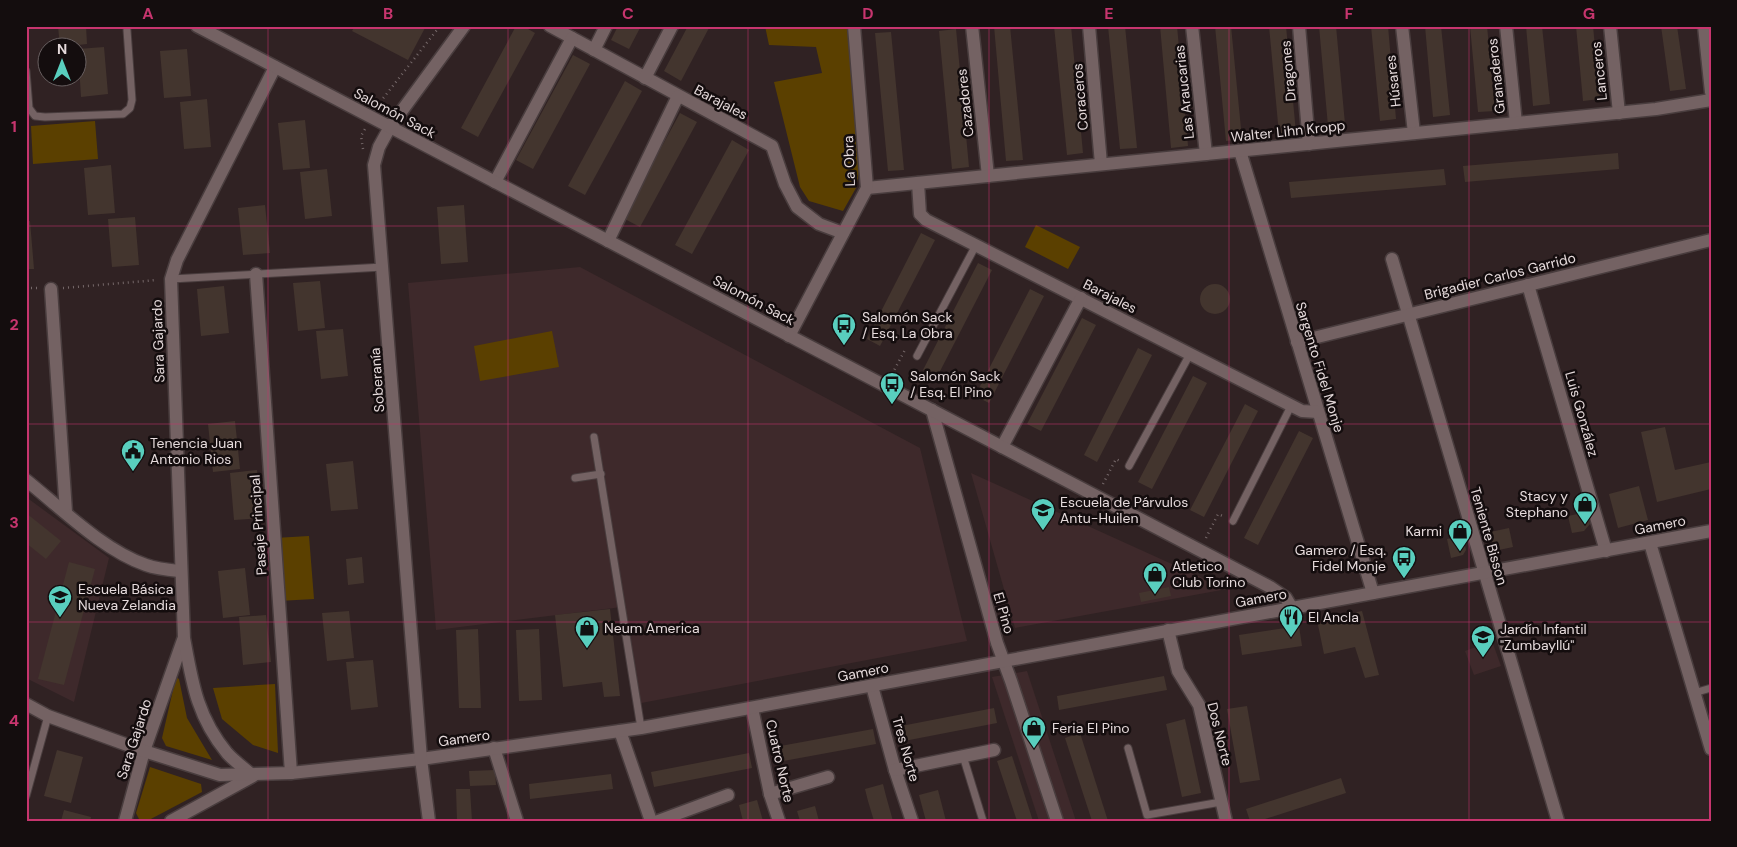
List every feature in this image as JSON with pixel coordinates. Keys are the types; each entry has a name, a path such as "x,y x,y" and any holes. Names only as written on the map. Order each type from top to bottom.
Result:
{"street":[{"name":"Salomón Sack","path":"196,26 1200,550 1279,592 1286,598 1292,608"},
{"name":"Soberanía","path":"429,821 421,759 374,166 380,146 390,127 464,26"},
{"name":"Barajales","path":"550,26 772,146 785,184 797,206 819,224 843,233"},
{"path":"594,50 606,26"},
{"path":"645,78 672,26"},
{"name":"La Obra","path":"789,336 867,188 854,26"},
{"name":"Cazadores","path":"972,26 988,176"},
{"name":"Coraceros","path":"1089,26 1101,164"},
{"name":"Las Araucarias","path":"1192,26 1206,154"},
{"name":"Dragones","path":"1298,26 1309,144"},
{"name":"Húsares","path":"1402,26 1414,133"},
{"name":"Granaderos","path":"1506,26 1516,123"},
{"name":"Lanceros","path":"1610,26 1618,113"},
{"path":"1704,26 1711,92"},
{"path":"495,182 572,38"},
{"name":"Sara Gajardo","path":"253,776 227,754 206,723 195,696 184,638 180,571 171,279 178,260 275,67"},
{"path":"608,241 678,96"},
{"name":"Walter Lihn Kropp","path":"867,188 1618,113 1711,100"},
{"name":"Sargento Fidel Monje","path":"1240,150 1296,342 1373,592"},
{"name":"Barajales","path":"918,183 920,214 924,219 1291,406 1302,411 1318,412"},
{"name":"Brigadier Carlos Garrido","path":"1296,342 1711,240"},
{"name":"Teniente Bisson","path":"1392,259 1558,821"},
{"name":"Pasaje Principal","path":"256,274 291,774"},
{"name":"Luis González","path":"1528,285 1606,551"},
{"path":"51,289 66,512"},
{"path":"1002,447 1081,298"},
{"name":"El Pino","path":"932,410 1003,661 1057,821"},
{"path":"26,480 108,546 145,565 180,571"},
{"name":"Gamero","path":"26,704 48,716 144,751 220,775 291,774 421,759 641,728 1711,531"},
{"path":"1650,543 1711,750"},
{"name":"Dos Norte","path":"1168,630 1178,671 1199,705 1226,821"},
{"name":"Sara Gajardo","path":"125,821 144,751 184,638"},
{"name":"Tres Norte","path":"872,686 895,770 912,821"},
{"name":"Cuatro Norte","path":"752,708 770,794 778,821"},
{"path":"620,731 651,821"},
{"path":"494,748 517,821"},
{"path":"895,770 994,750"},
{"path":"170,821 253,776"},
{"path":"770,794 828,777"},
{"path":"658,821 728,795"}],"lane":[{"path":"26,71 29,108 35,116 123,114 130,108 132,100 127,30"},
{"path":"917,356 976,245"},
{"path":"171,279 383,267"},
{"path":"1129,466 1190,354"},
{"path":"1233,521 1291,406"},
{"path":"594,437 641,728"},
{"path":"575,478 600,474"},
{"path":"1694,692 1711,688"},
{"path":"26,796 48,716"},
{"path":"1128,748 1147,815 1221,802"},
{"path":"963,756 983,821"}],"path":[{"path":"26,288 51,289 171,279"},
{"path":"886,386 902,356"},
{"path":"1096,496 1116,459 1129,466"},
{"path":"1200,550 1216,519"}],"shaded area":[{"path":"765,26 848,26 859,172 856,188 843,211 809,201 800,187 774,82 822,73 816,47 769,45"},
{"path":"95,121 98,159 33,164 31,126"},
{"path":"1036,225 1080,247 1068,269 1025,247"},
{"path":"580,267 920,448 967,641 636,704 622,607 436,630 408,283"},
{"path":"552,331 559,367 480,381 474,346"},
{"name":"Escuela de Párvulos Antu-Huilen","path":"971,473 1227,589 1015,628"},
{"name":"Escuela Básica Nueva Zelandia","path":"26,497 109,558 74,702 26,678"},
{"path":"309,536 314,599 279,601 275,538"},
{"name":"Jardín Infantil \"Zumbayllú\"","path":"1492,641 1501,666 1474,675 1465,651"},
{"name":"Feria El Pino","path":"1027,671 1076,821 1039,821 992,677"},
{"path":"176,677 179,679 187,718 212,760 166,746 162,738"},
{"path":"275,684 278,753 253,745 222,719 213,688"},
{"path":"150,767 201,784 202,792 147,821 140,821 136,813"}],"building":[{"path":"58,26 86,26 87,38 59,38"},
{"path":"355,26 426,26 408,60 352,31"},
{"path":"516,26 523,26 535,33 478,137 461,128"},
{"path":"618,26 641,26 629,49 611,40"},
{"path":"688,26 710,26 681,81 664,71"},
{"path":"994,26 1010,26 1023,160 1006,161"},
{"path":"1054,26 1071,26 1083,153 1067,155"},
{"path":"1108,26 1125,26 1137,148 1120,149"},
{"path":"1160,26 1177,26 1188,146 1171,148"},
{"path":"1215,26 1231,26 1242,139 1226,141"},
{"path":"1269,26 1286,26 1296,133 1279,134"},
{"path":"1319,26 1336,26 1345,124 1328,126"},
{"path":"1371,26 1388,26 1396,119 1380,121"},
{"path":"1425,26 1441,26 1450,115 1433,117"},
{"path":"1470,26 1487,26 1495,111 1478,112"},
{"path":"1526,26 1542,26 1550,104 1533,106"},
{"path":"1576,26 1593,26 1600,99 1583,101"},
{"path":"1661,26 1677,26 1686,89 1670,91"},
{"path":"956,29 969,167 952,169 939,31"},
{"path":"891,32 904,170 888,171 875,33"},
{"path":"104,47 108,94 81,97 80,88 88,88 88,48"},
{"path":"187,49 191,96 164,98 160,51"},
{"path":"573,55 590,64 533,169 516,160"},
{"path":"625,81 642,91 585,195 568,186"},
{"path":"207,99 211,147 184,149 180,102"},
{"path":"680,113 697,122 640,227 623,218"},
{"path":"305,120 310,168 283,170 278,123"},
{"path":"732,140 749,150 692,254 675,245"},
{"path":"1618,153 1619,169 1465,182 1463,166"},
{"path":"111,165 115,213 88,215 84,168"},
{"path":"327,169 332,216 305,219 300,172"},
{"path":"1444,169 1446,185 1291,198 1289,182"},
{"path":"265,205 270,253 243,255 238,208"},
{"path":"464,205 468,262 441,264 437,207"},
{"path":"135,217 139,265 112,267 108,219"},
{"path":"26,221 30,221 34,269 26,269"},
{"path":"921,233 935,240 880,346 867,339"},
{"path":"978,263 992,270 937,377 923,370"},
{"path":"320,281 325,328 298,331 293,283"},
{"path":"1215,284 1226,288 1230,299 1226,310 1215,314 1204,310 1200,299 1204,288"},
{"path":"224,286 229,333 201,336 197,289"},
{"path":"1030,289 1044,296 989,403 975,396"},
{"path":"1082,318 1096,325 1041,431 1027,424"},
{"path":"343,329 348,376 321,379 316,331"},
{"path":"1138,348 1152,355 1097,462 1084,455"},
{"path":"1193,376 1207,383 1152,489 1138,482"},
{"path":"1245,404 1258,411 1204,517 1190,510"},
{"path":"235,421 240,469 213,472 208,424"},
{"path":"1665,427 1675,470 1711,462 1711,489 1657,502 1641,432"},
{"path":"1299,431 1313,438 1258,545 1244,538"},
{"path":"353,461 358,509 331,511 326,464"},
{"path":"257,470 262,518 234,520 230,473"},
{"path":"1639,486 1648,520 1618,528 1609,494"},
{"path":"1587,512 1590,524 1584,531 1572,533 1568,516"},
{"path":"26,513 61,541 46,559 26,543"},
{"path":"1509,528 1513,547 1494,551 1490,532"},
{"path":"1463,536 1466,550 1463,555 1451,558 1447,539"},
{"path":"362,557 364,583 348,585 346,559"},
{"path":"69,562 95,569 64,685 38,679"},
{"path":"245,568 250,615 223,618 218,571"},
{"name":"Atletico Club Torino","path":"1169,587 1171,596 1141,602 1139,593"},
{"name":"Neum America","path":"610,609 620,696 604,697 602,682 563,687 555,615"},
{"path":"349,611 354,658 327,661 322,613"},
{"path":"1362,611 1379,675 1365,678 1355,647 1324,654 1317,620"},
{"path":"266,615 271,662 243,665 239,617"},
{"path":"1299,626 1302,646 1242,655 1239,635"},
{"path":"478,629 481,708 459,708 456,630"},
{"path":"539,629 542,700 519,701 516,630"},
{"path":"373,660 378,707 351,710 346,662"},
{"path":"1164,676 1167,690 1059,710 1057,696"},
{"path":"1247,706 1260,780 1240,783 1227,709"},
{"path":"994,708 997,723 899,742 896,727"},
{"path":"1185,719 1201,793 1182,797 1166,724"},
{"path":"873,729 876,744 778,762 775,747"},
{"path":"1080,733 1108,821 1092,821 1065,738"},
{"path":"57,750 83,757 71,803 44,796"},
{"path":"749,753 752,768 654,787 651,772"},
{"path":"1012,756 1033,821 1017,821 997,761"},
{"path":"495,770 496,785 470,786 469,771"},
{"path":"611,774 613,789 530,799 529,784"},
{"path":"1341,778 1346,793 1259,821 1250,821 1246,809"},
{"path":"883,784 893,821 874,821 868,801 865,789"},
{"path":"456,789 470,789 472,821 457,821"},
{"path":"938,790 946,821 926,821 919,795"},
{"path":"757,800 763,821 743,821 739,805"},
{"path":"815,806 819,821 800,821 797,811"},
{"path":"64,810 91,817 90,821 61,821"}],"place":[{"name":"Salomón Sack / Esq. La Obra","path":"844,346"},
{"name":"Salomón Sack / Esq. El Pino","path":"892,405"},
{"name":"Tenencia Juan Antonio Rios","path":"133,472"},
{"name":"Stacy y Stephano","path":"1585,525"},
{"name":"Escuela de Párvulos Antu-Huilen","path":"1043,531"},
{"name":"Karmi","path":"1460,552"},
{"name":"Gamero / Esq. Fidel Monje","path":"1404,579"},
{"name":"Atletico Club Torino","path":"1155,595"},
{"name":"Escuela Básica Nueva Zelandia","path":"60,618"},
{"name":"El Ancla","path":"1291,638"},
{"name":"Neum America","path":"587,649"},
{"name":"Jardín Infantil \"Zumbayllú\"","path":"1483,658"},
{"name":"Feria El Pino","path":"1034,749"}]}
